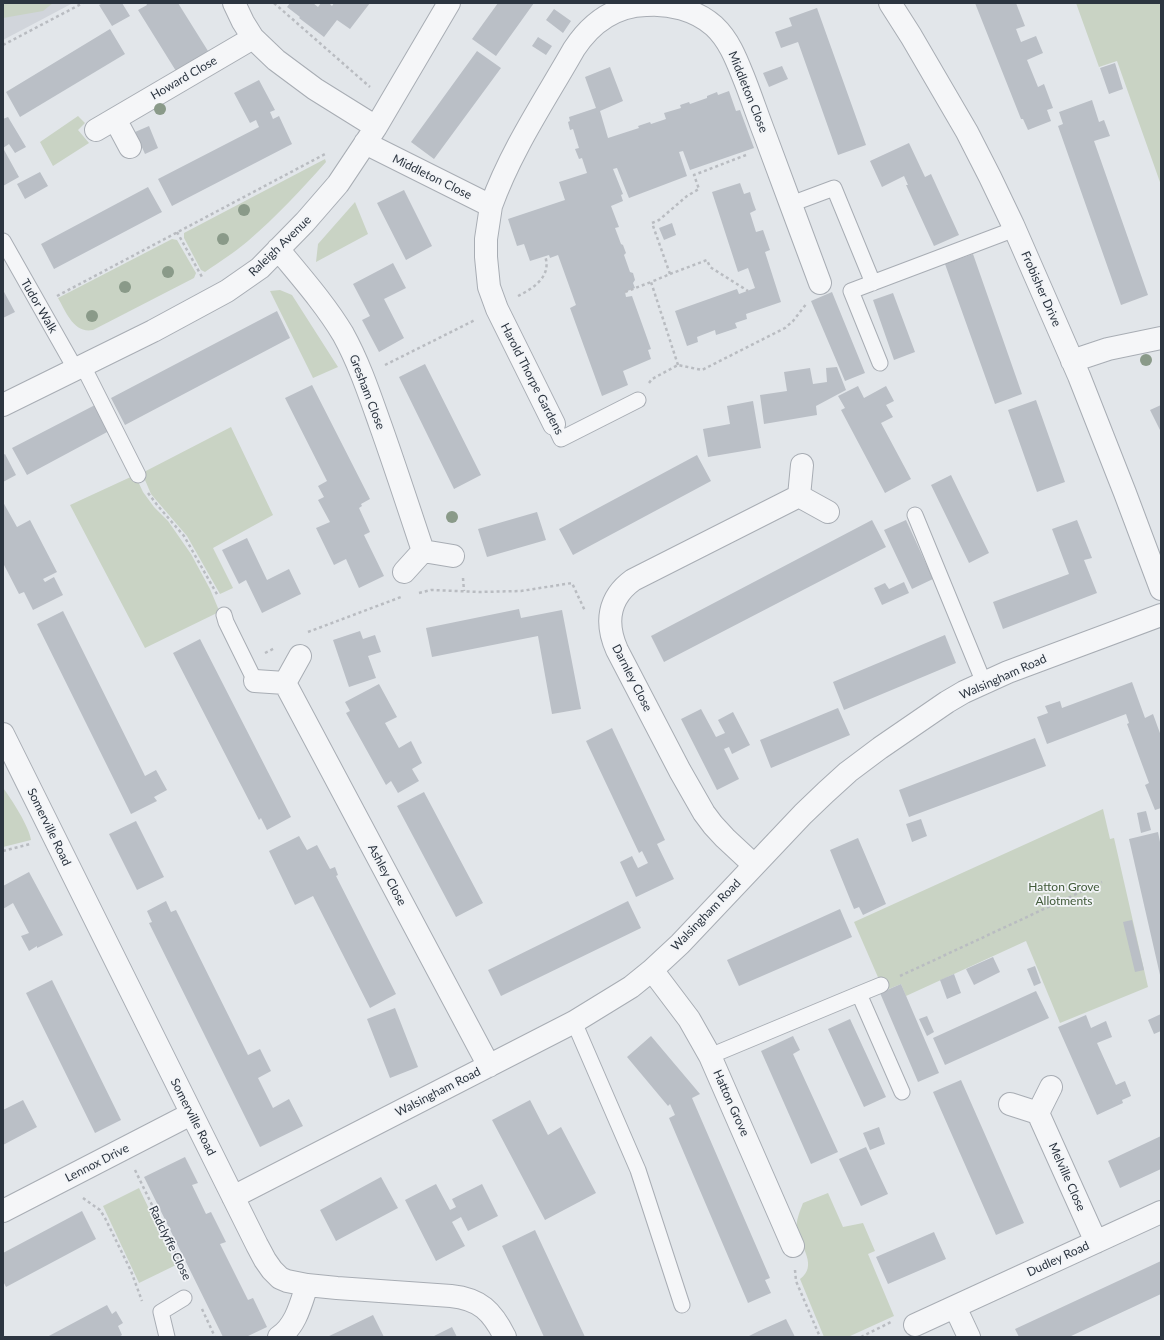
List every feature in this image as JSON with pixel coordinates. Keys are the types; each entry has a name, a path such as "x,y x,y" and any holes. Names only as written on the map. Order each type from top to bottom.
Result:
{"street":[{"path":"234,3 253,38 276,60 294,74 357,115 371,135"},
{"name":"Raleigh Avenue","path":"3,406 153,331 214,298 260,268 322,204 338,184 371,135 449,3"},
{"name":"Frobisher Drive","path":"890,3 911,36 963,126 990,177 1040,283 1125,493 1161,589"},
{"name":"Middleton Close","path":"371,135 491,206 504,172 583,36 593,25 614,12 627,8 653,4 680,8 697,15 713,25 729,45 735,56 820,283"},
{"name":"Howard Close","path":"96,130 253,38"},
{"path":"115,118 130,147"},
{"name":"Harold Thorpe Gardens","path":"491,206 486,231 486,257 489,287 497,308 554,424"},
{"name":"Gresham Close","path":"278,250 332,318 354,355 363,376 423,551"},
{"path":"1072,361 1108,349 1161,338"},
{"path":"802,465 799,496 828,512"},
{"name":"Darnley Close","path":"754,865 713,826 692,794 617,650 612,638 610,622 612,608 619,592 633,580 799,496"},
{"path":"404,572 423,551 453,556"},
{"name":"Walsingham Road","path":"233,1197 574,1022 630,987 652,970 680,944 803,814 848,772 941,706 964,692 984,683 1161,615"},
{"path":"251,672 285,683 300,656"},
{"name":"Ashley Close","path":"285,683 489,1066"},
{"name":"Somerville Road","path":"5,744 233,1197 265,1260 272,1270 283,1280 307,1285 468,1298 490,1312 505,1337"},
{"name":"Hatton Grove","path":"652,970 689,1019 710,1056 793,1246"},
{"path":"1010,1104 1038,1113 1051,1087"},
{"name":"Melville Close","path":"1038,1113 1096,1242"},
{"name":"Lennox Drive","path":"3,1212 191,1114"},
{"name":"Dudley Road","path":"915,1325 1161,1212"},
{"path":"284,1335 294,1320 307,1285"},
{"path":"955,1307 969,1337"}],"lane":[{"path":"791,204 834,188 873,282"},
{"path":"880,363 851,291 1015,229"},
{"name":"Tudor Walk","path":"3,241 39,305 79,368 138,475"},
{"name":"Harold Thorpe Gardens","path":"554,424 562,439 638,400"},
{"path":"915,516 984,683"},
{"path":"224,616 251,672"},
{"path":"710,1056 881,985"},
{"path":"859,994 902,1092"},
{"path":"574,1022 638,1170 682,1305"},
{"name":"Radclyffe Close","path":"167,1337 161,1312 184,1298"}],"path":[{"path":"3,45 83,3"},
{"path":"274,3 372,88 357,115"},
{"path":"670,274 652,223 658,220 687,196 699,189 694,175 769,147"},
{"path":"39,305 332,151"},
{"path":"177,232 214,298"},
{"path":"363,376 497,308 539,283 546,271 546,256"},
{"path":"625,292 708,260 710,267 748,291"},
{"path":"651,282 678,365"},
{"path":"638,400 652,379 678,365 702,370 785,328 802,310 820,283"},
{"path":"138,475 152,499 176,526 193,551 219,598 224,616"},
{"path":"413,594 431,590 478,592 521,591 572,582 592,627 595,628 610,622"},
{"path":"306,633 345,617 400,597 407,596"},
{"path":"251,672 280,646"},
{"path":"881,985 1102,882"},
{"name":"Radclyffe Close","path":"125,1149 188,1279"},
{"path":"59,1183 92,1204 102,1214 131,1271 143,1303"},
{"path":"793,1246 796,1281 820,1337"},
{"path":"200,1306 216,1337"},
{"path":"860,1337 896,1320 915,1325"}],"shaded area":[{"path":"3,3 73,3 3,40"}],"green space":[{"path":"3,3 53,3 43,11 3,18"},
{"path":"1076,3 1161,3 1161,185 1117,61 1099,67"},
{"path":"78,116 85,123 78,130 89,143 53,166 40,142"},
{"path":"325,159 326,162 307,183 248,241 205,272 201,270 184,238 184,233"},
{"path":"355,202 368,234 316,262 318,244"},
{"path":"172,239 177,240 196,273 194,278 93,330 81,329 71,321 58,298"},
{"path":"280,290 292,295 338,367 313,378 270,291"},
{"path":"231,427 273,515 213,548 233,588 220,594 187,536 151,494 142,473"},
{"path":"135,475 143,492 154,507 168,521 191,554 210,589 219,612 145,648 70,505"},
{"path":"3,788 24,821 31,840 3,847"},
{"name":"Hatton Grove Allotments","path":"1103,809 1110,839 1114,838 1148,987 1060,1023 1026,941 906,996 901,984 884,991 854,922"},
{"path":"139,1188 176,1265 139,1283 103,1206"},
{"path":"828,1193 843,1227 863,1223 875,1251 868,1254 894,1316 848,1337 824,1337 800,1279 808,1268 808,1262 797,1231 799,1213 803,1203"}],"building":[{"path":"103,3 122,3 130,16 112,26 99,5"},
{"path":"146,3 178,3 208,51 176,71 138,10 147,5"},
{"path":"290,3 313,3 318,7 321,3 329,3 332,6 334,3 370,3 350,29 337,20 324,37 287,7"},
{"path":"498,3 534,3 496,56 472,39"},
{"path":"975,3 1016,3 1025,26 1016,29 1021,42 1036,36 1043,53 1027,60 1038,87 1044,84 1053,108 1047,110 1051,121 1028,130 1023,119 1021,119"},
{"path":"817,8 866,145 838,155 798,42 781,48 775,32 792,26 789,18"},
{"path":"554,9 571,21 563,33 546,20"},
{"path":"110,29 125,54 20,117 6,92"},
{"path":"538,37 552,46 546,55 532,46"},
{"path":"477,51 501,68 434,159 411,142"},
{"path":"1115,63 1123,89 1109,94 1100,68"},
{"path":"782,66 788,79 769,87 763,73"},
{"path":"610,67 623,101 600,111 608,138 639,128 638,126 650,122 651,124 666,119 664,113 681,108 680,105 689,102 690,104 707,98 707,96 717,92 718,95 729,91 736,111 740,110 754,148 690,170 683,151 679,152 687,176 629,198 617,168 613,169 623,194 621,195 623,201 611,206 619,227 615,228 626,253 624,255 630,272 633,273 635,280 633,283 635,288 625,292 626,297 632,296 651,349 648,350 651,359 623,371 628,385 602,396 570,308 576,305 558,255 550,258 549,255 530,261 524,244 517,246 508,219 565,200 559,182 587,173 582,158 579,159 575,149 579,148 573,129 570,130 568,122 570,121 569,117 596,108 585,77"},
{"path":"259,80 275,110 270,112 273,119 279,116 292,144 172,206 158,179 259,127 256,120 250,123 234,93"},
{"path":"1092,100 1099,122 1104,120 1110,136 1094,141 1148,295 1121,305 1058,126 1063,124 1059,112"},
{"path":"8,117 26,147 15,153 9,144 3,148 3,119"},
{"path":"149,126 158,148 145,154 135,132"},
{"path":"909,143 925,177 931,174 959,235 934,246 906,185 908,185 904,176 882,187 870,161"},
{"path":"3,148 19,177 3,186"},
{"path":"40,172 48,186 25,199 17,184"},
{"path":"740,183 744,194 750,192 756,210 750,213 756,232 763,230 770,250 765,252 781,302 746,314 747,319 735,323 737,328 716,335 715,330 697,337 698,342 687,346 675,311 737,289 739,294 755,288 748,268 738,272 712,192"},
{"path":"148,187 162,212 54,269 41,244"},
{"path":"404,190 432,246 406,260 377,203"},
{"path":"672,223 676,235 664,240 659,228"},
{"path":"973,254 1022,394 995,404 945,264"},
{"path":"393,263 406,288 384,299 404,338 379,352 362,320 370,316 353,284"},
{"path":"3,290 15,312 3,318"},
{"path":"832,292 865,373 845,381 811,301"},
{"path":"893,293 915,352 894,360 873,300"},
{"path":"277,311 290,338 125,425 111,398"},
{"path":"425,364 481,475 454,489 399,377"},
{"path":"837,367 846,390 816,406 817,415 764,424 760,395 787,391 784,372 810,368 813,384 827,382 826,368"},
{"path":"312,385 370,499 361,504 362,506 359,508 370,532 364,535 384,576 359,588 346,559 334,565 316,528 330,522 318,500 324,497 318,486 327,481 285,398"},
{"path":"858,386 864,398 886,386 894,401 886,405 893,417 881,423 911,479 885,493 841,410 845,408 838,396"},
{"path":"1036,400 1065,482 1037,492 1008,410"},
{"path":"753,401 761,448 708,457 703,429 730,424 727,406"},
{"path":"95,405 109,431 27,475 12,448"},
{"path":"1161,405 1161,432 1150,410"},
{"path":"5,454 16,475 3,482 3,455"},
{"path":"697,455 711,481 573,555 559,529"},
{"path":"951,475 989,553 969,563 931,485"},
{"path":"3,502 17,527 30,520 57,572 43,579 45,582 54,577 63,595 33,610 24,592 19,594 3,563"},
{"path":"537,512 546,540 487,557 478,529"},
{"path":"872,520 886,547 664,662 651,636"},
{"path":"906,520 933,579 912,589 884,530"},
{"path":"1077,520 1092,558 1084,560 1097,593 1003,629 993,602 1069,574 1052,529"},
{"path":"247,538 267,580 289,569 301,594 262,613 246,580 239,584 222,550"},
{"path":"904,582 909,593 882,605 874,588 885,583 889,589"},
{"path":"519,609 521,618 562,610 581,709 552,714 538,636 432,657 426,628"},
{"path":"63,611 145,776 156,770 167,790 154,797 157,801 131,814 37,624"},
{"path":"360,631 363,639 375,635 381,652 368,656 376,678 349,687 333,640"},
{"path":"945,635 956,663 844,710 833,682"},
{"path":"200,639 291,817 267,830 261,818 259,820 173,653"},
{"path":"1132,682 1145,718 1153,714 1161,736 1161,808 1155,810 1145,785 1149,783 1127,724 1129,723 1126,714 1047,744 1037,717 1048,713 1045,706 1060,701 1062,708"},
{"path":"379,684 397,717 385,723 399,748 411,741 422,763 412,769 419,781 398,793 391,781 386,785 346,713 350,711 345,702"},
{"path":"838,708 850,735 771,768 760,740"},
{"path":"701,709 716,737 725,733 718,720 733,712 750,745 732,754 729,747 724,749 739,779 717,790 681,719"},
{"path":"612,728 665,840 657,844 674,879 636,897 620,862 632,856 638,868 648,863 642,851 639,853 586,741"},
{"path":"1035,738 1046,766 909,817 899,790"},
{"path":"424,792 483,903 456,917 397,806"},
{"path":"1146,811 1151,830 1141,833 1137,813"},
{"path":"921,819 927,836 912,842 906,824"},
{"path":"136,821 164,877 137,890 109,834"},
{"path":"1158,832 1161,847 1160,975 1129,839"},
{"path":"299,836 307,850 317,845 330,869 335,867 338,875 336,876 396,994 370,1008 313,896 295,905 269,851"},
{"path":"858,838 886,904 863,915 859,907 854,909 830,850"},
{"path":"29,872 63,935 29,951 21,936 29,933 13,903 3,909 3,886"},
{"path":"166,901 171,912 176,910 248,1055 260,1049 271,1071 258,1078 273,1108 289,1099 303,1126 260,1147 149,923 152,922 147,911"},
{"path":"628,901 641,928 501,996 488,970"},
{"path":"840,909 852,937 739,986 727,960"},
{"path":"1132,920 1144,970 1135,972 1123,922"},
{"path":"993,957 1000,972 974,985 966,969"},
{"path":"1035,966 1041,983 1034,986 1027,969"},
{"path":"954,974 961,993 947,999 940,980"},
{"path":"52,980 121,1120 95,1133 26,993"},
{"path":"901,984 939,1073 918,1082 880,993"},
{"path":"1036,991 1049,1018 945,1065 933,1038"},
{"path":"395,1008 418,1067 390,1078 367,1019"},
{"path":"1161,1014 1161,1031 1154,1034 1148,1020"},
{"path":"1086,1015 1091,1028 1106,1021 1112,1037 1097,1043 1116,1085 1125,1081 1131,1096 1122,1100 1123,1103 1097,1115 1058,1027"},
{"path":"927,1016 934,1032 927,1036 919,1019"},
{"path":"850,1019 886,1097 864,1107 828,1029"},
{"path":"651,1036 700,1094 692,1098 770,1278 765,1280 771,1293 748,1303 669,1118 675,1115 670,1104 668,1106 627,1057"},
{"path":"793,1036 800,1050 793,1054 838,1152 811,1164 761,1051"},
{"path":"961,1080 1024,1223 996,1235 933,1092"},
{"path":"23,1100 37,1127 3,1145 3,1110"},
{"path":"530,1100 548,1135 561,1127 596,1193 545,1220 492,1120"},
{"path":"879,1127 885,1144 870,1150 863,1133"},
{"path":"1161,1136 1161,1169 1120,1188 1108,1161"},
{"path":"866,1147 888,1194 861,1206 839,1159"},
{"path":"185,1157 198,1183 192,1185 206,1214 211,1212 226,1242 220,1244 248,1300 253,1298 267,1327 246,1337 223,1337 144,1177"},
{"path":"381,1177 398,1208 336,1241 320,1210"},
{"path":"436,1184 450,1210 456,1207 452,1199 482,1184 498,1216 468,1231 461,1217 452,1222 465,1246 436,1261 405,1200"},
{"path":"82,1211 96,1239 6,1287 3,1281 3,1253"},
{"path":"535,1230 585,1337 544,1337 502,1246"},
{"path":"934,1232 946,1259 888,1284 876,1257"},
{"path":"1161,1261 1161,1294 1069,1337 1019,1337 1015,1329"},
{"path":"107,1305 112,1314 116,1311 123,1323 118,1326 122,1335 119,1337 47,1337"},
{"path":"373,1315 384,1337 327,1337 344,1329"},
{"path":"786,1319 795,1337 747,1337 759,1331"},
{"path":"452,1327 457,1337 432,1337"}]}
